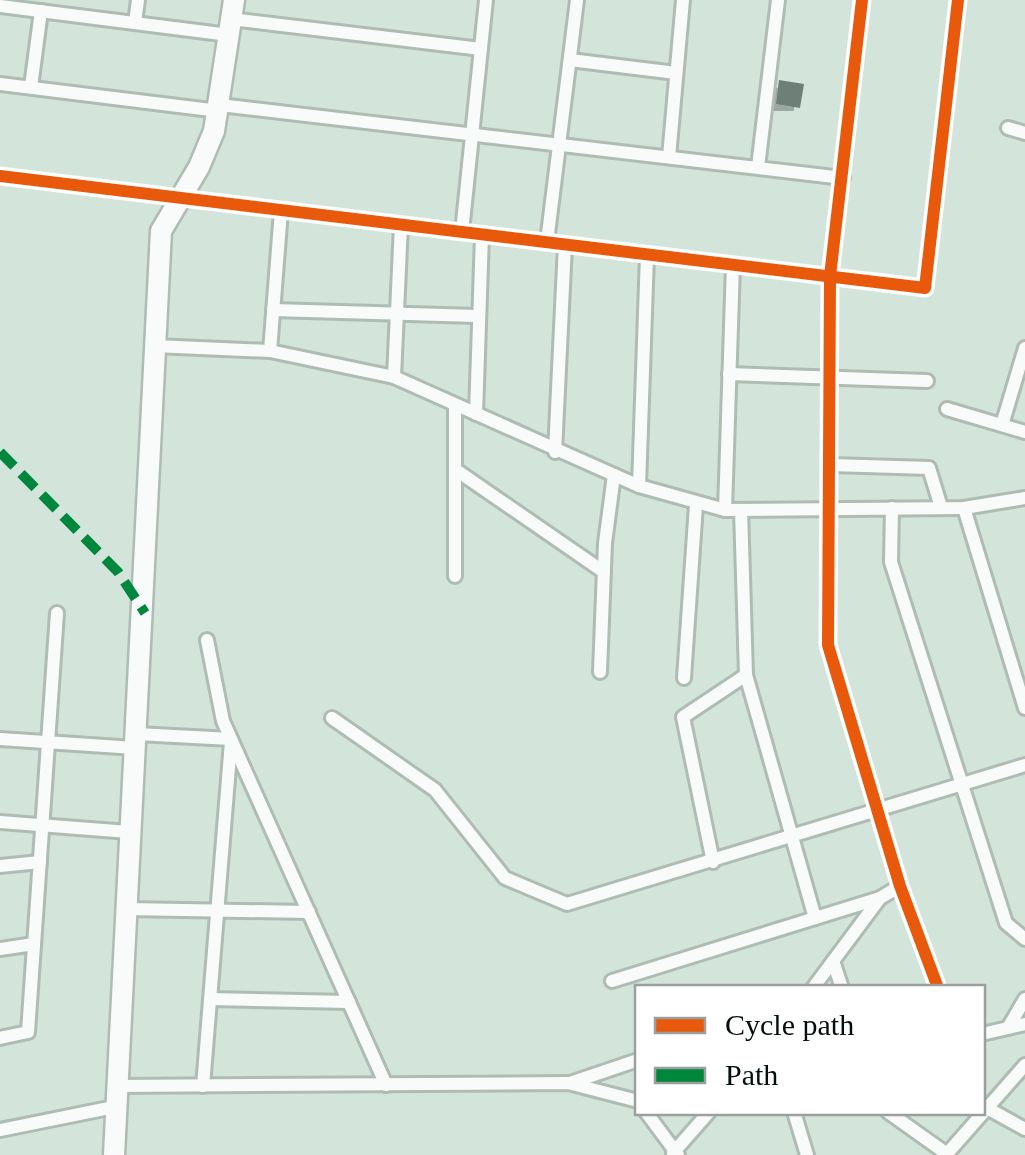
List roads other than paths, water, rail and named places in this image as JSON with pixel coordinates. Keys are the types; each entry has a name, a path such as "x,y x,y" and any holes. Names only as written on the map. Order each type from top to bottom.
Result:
{"main road":[{"path":"114,1155 161,231 176,198 199,168 220,108 231,18"}],"street":[{"path":"135,23 138,0"},
{"path":"462,232 486,0"},
{"path":"547,242 577,0"},
{"path":"669,157 683,0"},
{"path":"758,167 778,0"},
{"path":"862,0 830,276 828,645 881,810 900,886 937,985"},
{"path":"0,176 925,288 958,0"},
{"path":"0,6 135,23 231,18 481,49"},
{"path":"31,87 40,11"},
{"path":"570,60 676,73"},
{"path":"0,84 842,178"},
{"path":"1008,128 1025,133"},
{"path":"270,351 282,211"},
{"path":"394,377 401,225"},
{"path":"476,414 482,235"},
{"path":"555,452 565,245"},
{"path":"639,486 647,255"},
{"path":"725,510 733,265"},
{"path":"273,310 477,316"},
{"path":"154,346 270,351 394,377 555,452 696,505 725,510 964,508 1025,498"},
{"path":"1002,425 1025,348"},
{"path":"730,374 927,381"},
{"path":"454,405 455,576"},
{"path":"947,409 1025,432"},
{"path":"831,465 929,468 941,507"},
{"path":"456,470 604,572"},
{"path":"600,672 604,572 614,476"},
{"path":"684,678 696,505"},
{"path":"892,508 891,562 1006,922 1025,939"},
{"path":"964,508 1025,708"},
{"path":"741,510 746,675 815,918"},
{"path":"0,1038 28,1032 56,614"},
{"path":"206,640 215,699 231,739 386,1085"},
{"path":"713,862 682,717 746,675"},
{"path":"332,718 435,790 505,878 567,904 1025,765"},
{"path":"0,739 231,739"},
{"path":"203,1086 231,739"},
{"path":"0,822 129,832"},
{"path":"0,866 40,862"},
{"path":"612,981 880,898 900,886"},
{"path":"815,985 880,898"},
{"path":"125,909 309,912"},
{"path":"0,949 34,944"},
{"path":"833,961 841,985"},
{"path":"210,999 349,1002"},
{"path":"1008,1028 1025,1000"},
{"path":"985,1033 1025,1024"},
{"path":"568,1084 635,1061"},
{"path":"985,1110 1025,1065"},
{"path":"0,1130 115,1097 203,1086 568,1084 635,1100"},
{"path":"987,1108 1025,1129"},
{"path":"648,1115 676,1154 707,1115"},
{"path":"795,1115 807,1155"},
{"path":"897,1115 947,1155 981,1115"}]}
